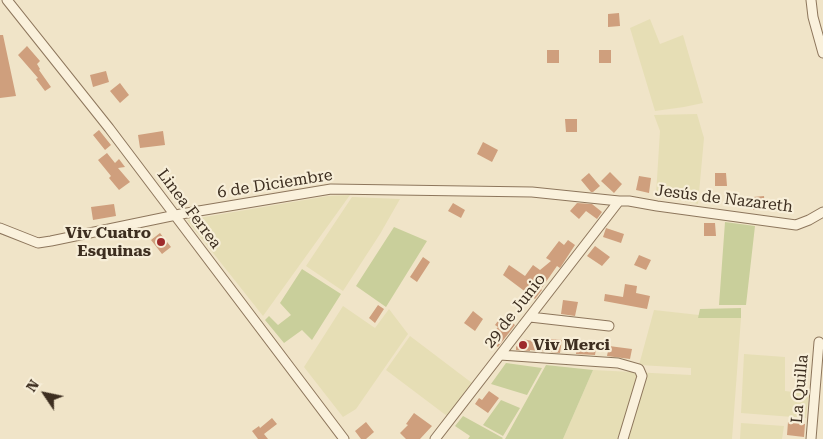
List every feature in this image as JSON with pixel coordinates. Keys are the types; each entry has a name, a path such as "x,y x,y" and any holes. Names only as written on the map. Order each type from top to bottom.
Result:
{"street":[{"name":"Linea Ferrea","path":"7,0 109,128 344,439"},
{"path":"811,0 813,17 823,53"},
{"path":"813,17 823,16"},
{"name":"6 de Diciembre","path":"0,228 38,243 175,215 331,189 532,192 619,201"},
{"name":"Jesús de Nazareth","path":"619,201 796,225 823,212"},
{"name":"29 de Junio","path":"435,439 619,201"},
{"path":"530,317 609,326"},
{"name":"La Quilla","path":"811,439 820,342"},
{"path":"500,354 618,363 636,368 642,376 624,439"}],"shaded area":[{"path":"650,19 660,44 683,35 703,103 655,111 630,28"},
{"path":"697,114 704,138 698,204 656,195 660,131 654,115"},
{"path":"350,195 263,316 187,220 328,196"},
{"path":"352,197 400,199 343,291 306,266"},
{"path":"343,306 375,328 389,309 408,334 356,409 343,417 304,367"},
{"path":"654,310 699,315 699,318 741,318 732,439 563,439 593,370 691,375 691,368 639,365"},
{"path":"410,336 472,383 447,416 386,370"},
{"path":"744,354 785,357 785,391 809,394 806,418 741,413"},
{"path":"741,423 784,426 782,439 740,439"}],"green space":[{"path":"725,222 755,226 746,305 719,305"},
{"path":"394,227 427,241 386,307 356,286"},
{"path":"302,269 341,294 312,340 302,330 284,343 265,320 269,316 278,325 291,315 280,303"},
{"path":"741,308 741,318 698,318 700,309"},
{"path":"506,363 542,368 527,395 491,384"},
{"path":"546,365 593,370 563,439 505,439"},
{"path":"501,400 520,408 503,436 483,425"},
{"path":"463,416 503,438 468,439 470,436 455,426"}],"building":[{"path":"619,13 620,26 608,27 608,14"},
{"path":"0,35 3,35 16,96 0,98"},
{"path":"27,46 40,61 37,64 39,70 51,87 45,91 36,79 38,78 18,55"},
{"path":"547,50 559,50 559,63 547,63"},
{"path":"599,50 611,50 611,63 599,63"},
{"path":"106,71 109,82 93,87 90,75"},
{"path":"120,83 129,95 120,103 110,91"},
{"path":"565,119 577,119 577,132 566,132"},
{"path":"99,130 111,145 105,150 93,135"},
{"path":"163,131 165,145 140,148 138,135"},
{"path":"483,142 498,150 492,162 477,154"},
{"path":"107,153 115,163 119,159 125,167 118,168 130,182 119,190 98,160"},
{"path":"610,172 622,184 614,193 601,181"},
{"path":"589,173 600,186 593,192 581,180"},
{"path":"715,173 726,173 727,186 715,186"},
{"path":"639,176 651,178 649,193 636,190"},
{"path":"764,196 765,209 753,210 753,197"},
{"path":"453,203 465,210 461,218 448,211"},
{"path":"577,203 592,204 602,212 597,219 586,211 579,219 570,211"},
{"path":"114,204 116,216 93,220 91,207"},
{"path":"704,223 715,223 716,236 704,236"},
{"path":"606,228 624,234 621,243 603,237"},
{"path":"160,233 171,247 162,254 151,240"},
{"path":"568,240 575,245 560,268 557,266 535,299 503,275 509,265 525,276 533,265 540,270 551,261 546,258 559,241 564,245"},
{"path":"595,246 610,257 602,266 587,256"},
{"path":"639,255 651,260 646,270 634,265"},
{"path":"423,257 430,262 417,282 410,277"},
{"path":"625,284 637,286 636,293 650,296 647,309 604,301 605,294 623,297"},
{"path":"563,300 578,302 575,316 561,314"},
{"path":"378,305 384,309 375,323 369,318"},
{"path":"473,311 483,319 475,331 464,323"},
{"path":"500,318 504,321 506,318 515,325 498,347 488,340 498,327 495,325"},
{"path":"539,338 562,340 560,353 516,350 522,339 538,342"},
{"path":"578,340 597,343 595,355 576,354"},
{"path":"609,346 632,349 630,359 607,356"},
{"path":"489,391 499,398 488,413 475,404 479,398 482,400"},
{"path":"414,413 432,426 420,439 406,439 400,433 408,425 406,424"},
{"path":"272,418 277,424 264,434 268,439 258,439 252,431 259,426 260,428"},
{"path":"366,422 374,432 366,439 361,439 355,431"},
{"path":"788,422 805,424 804,437 787,435"}],"place":[{"name":"Viv Cuatro Esquinas","path":"161,242"},
{"name":"Viv Merci","path":"523,345"}]}
